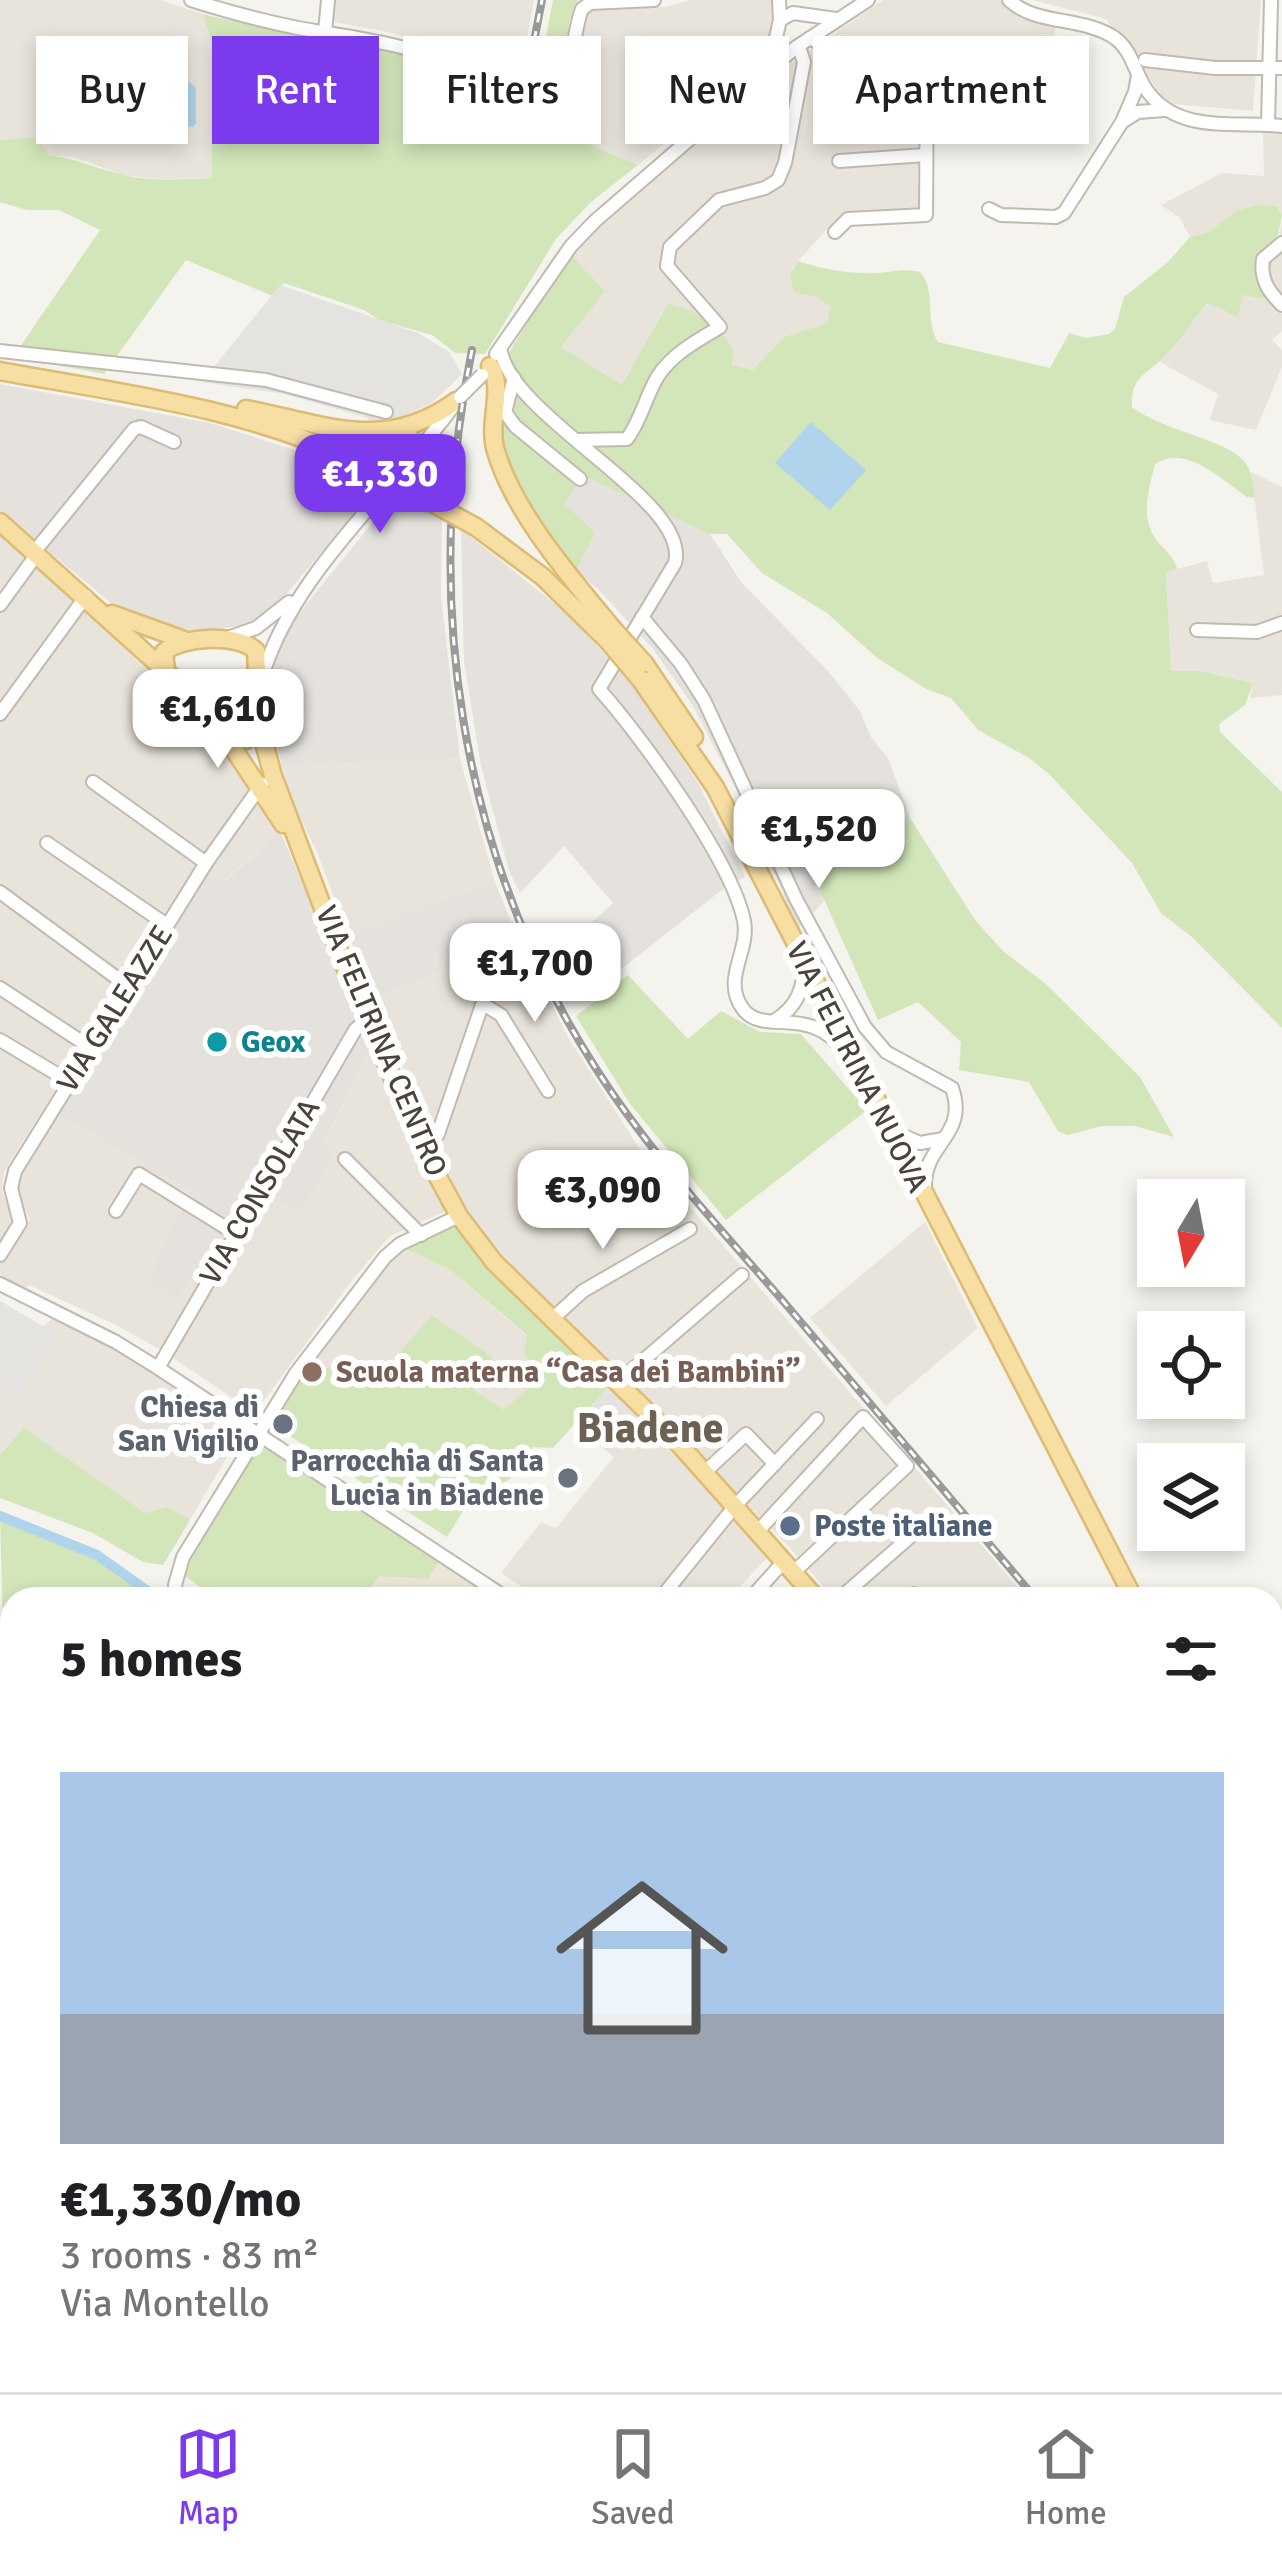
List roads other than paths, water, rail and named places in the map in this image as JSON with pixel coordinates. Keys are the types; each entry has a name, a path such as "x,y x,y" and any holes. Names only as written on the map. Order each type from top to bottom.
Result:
{"main road":[{"path":"496,361 493,444 509,482 611,635"},
{"name":"VIA FELTRINA NUOVA","path":"0,371 197,406 312,440 476,527 611,635 642,671 715,788 1128,1587"},
{"path":"197,406 245,409 364,434 392,432 458,399"},
{"path":"392,432 417,444 419,452"},
{"path":"0,522 166,670 266,781"},
{"path":"88,598 130,623 192,642"},
{"path":"166,670 166,650 192,642 222,640 253,647 259,662 259,724 266,781"},
{"path":"219,728 236,740 246,740 259,724"},
{"name":"VIA FELTRINA CENTRO","path":"266,781 305,861 425,1153 459,1216 494,1262 705,1472 807,1587"}],"street":[{"path":"191,0 451,62 505,97 530,106 541,104 563,83 582,9 590,3 654,0"},
{"path":"325,32 328,0"},
{"path":"576,440 627,439 640,422 659,375 689,345 720,327 667,266 670,247 719,200 778,180 804,62 804,42 802,15 783,0 778,35 785,45 804,42 813,45"},
{"path":"789,54 868,0"},
{"path":"1009,0 1030,14 1070,21 1114,38 1141,67 1163,110"},
{"path":"1122,122 1138,112 1163,110 1196,122 1275,125 1271,0"},
{"path":"780,20 802,15 837,19"},
{"path":"1141,67 1275,68"},
{"path":"989,209 1001,215 1056,217 1064,213 1122,122 1141,67"},
{"path":"259,687 272,643 304,589 458,399 496,361 571,246 683,144"},
{"path":"835,232 848,219 926,215 926,144"},
{"path":"839,161 926,155"},
{"path":"1282,243 1263,259 1262,271 1282,305"},
{"path":"0,351 266,380 386,412"},
{"path":"496,361 537,406 656,512 676,543 675,563 598,689 646,747 726,877 745,923 734,991 746,1013 758,1021 802,1021 817,1027 839,1043 864,1080"},
{"path":"514,378 505,412 515,426 580,479"},
{"path":"0,605 134,429 174,442"},
{"path":"222,640 256,628 304,589"},
{"path":"0,714 88,598"},
{"path":"642,617 704,700 789,885 865,1027 886,1052 952,1088 958,1111 927,1164 926,1201"},
{"path":"1197,630 1257,632 1282,623"},
{"name":"VIA GALEAZZE","path":"0,1255 20,1223 12,1191 14,1175 206,863 266,781"},
{"path":"93,782 206,863"},
{"path":"47,843 167,925"},
{"path":"0,892 128,987"},
{"path":"425,1153 438,1134 499,956"},
{"path":"773,1022 789,1011 801,992 804,963"},
{"path":"0,988 91,1048"},
{"path":"483,1004 501,1016 548,1091"},
{"name":"VIA CONSOLATA","path":"158,1368 355,1030 367,1019"},
{"path":"0,1040 70,1082"},
{"path":"888,1127 910,1141 931,1144 944,1139"},
{"path":"345,1159 421,1235"},
{"path":"116,1211 139,1174 236,1234"},
{"path":"176,1587 183,1556 296,1373 385,1257 400,1244 459,1216"},
{"path":"551,1320 583,1292 690,1229"},
{"path":"617,1383 742,1275"},
{"path":"0,1284 116,1342 490,1587"},
{"path":"758,1531 863,1418 907,1466 764,1587"},
{"path":"670,1587 735,1506 817,1419"},
{"path":"705,1472 746,1434 775,1464"},
{"path":"853,1587 919,1529"}],"water":[{"path":"188,81 196,88 196,124 188,126"},
{"path":"811,422 866,470 830,510 775,463"}],"waterway":[{"path":"0,1516 97,1555 142,1587"}],"railway":[{"path":"535,36 542,0"},
{"path":"472,350 457,443 451,536 453,629 463,720 483,811 511,899 548,985 595,1067 663,1161 1026,1587"}],"place":[{"name":"Geox","path":"217,1042"},
{"name":"Scuola materna “Casa dei Bambini”","path":"312,1372"},
{"name":"Chiesa di San Vigilio","path":"283,1424"},
{"name":"Parrocchia di Santa Lucia in Biadene","path":"568,1478"},
{"name":"Poste italiane","path":"790,1526"}],"district":[{"name":"Biadene","path":"650,1428"}]}
